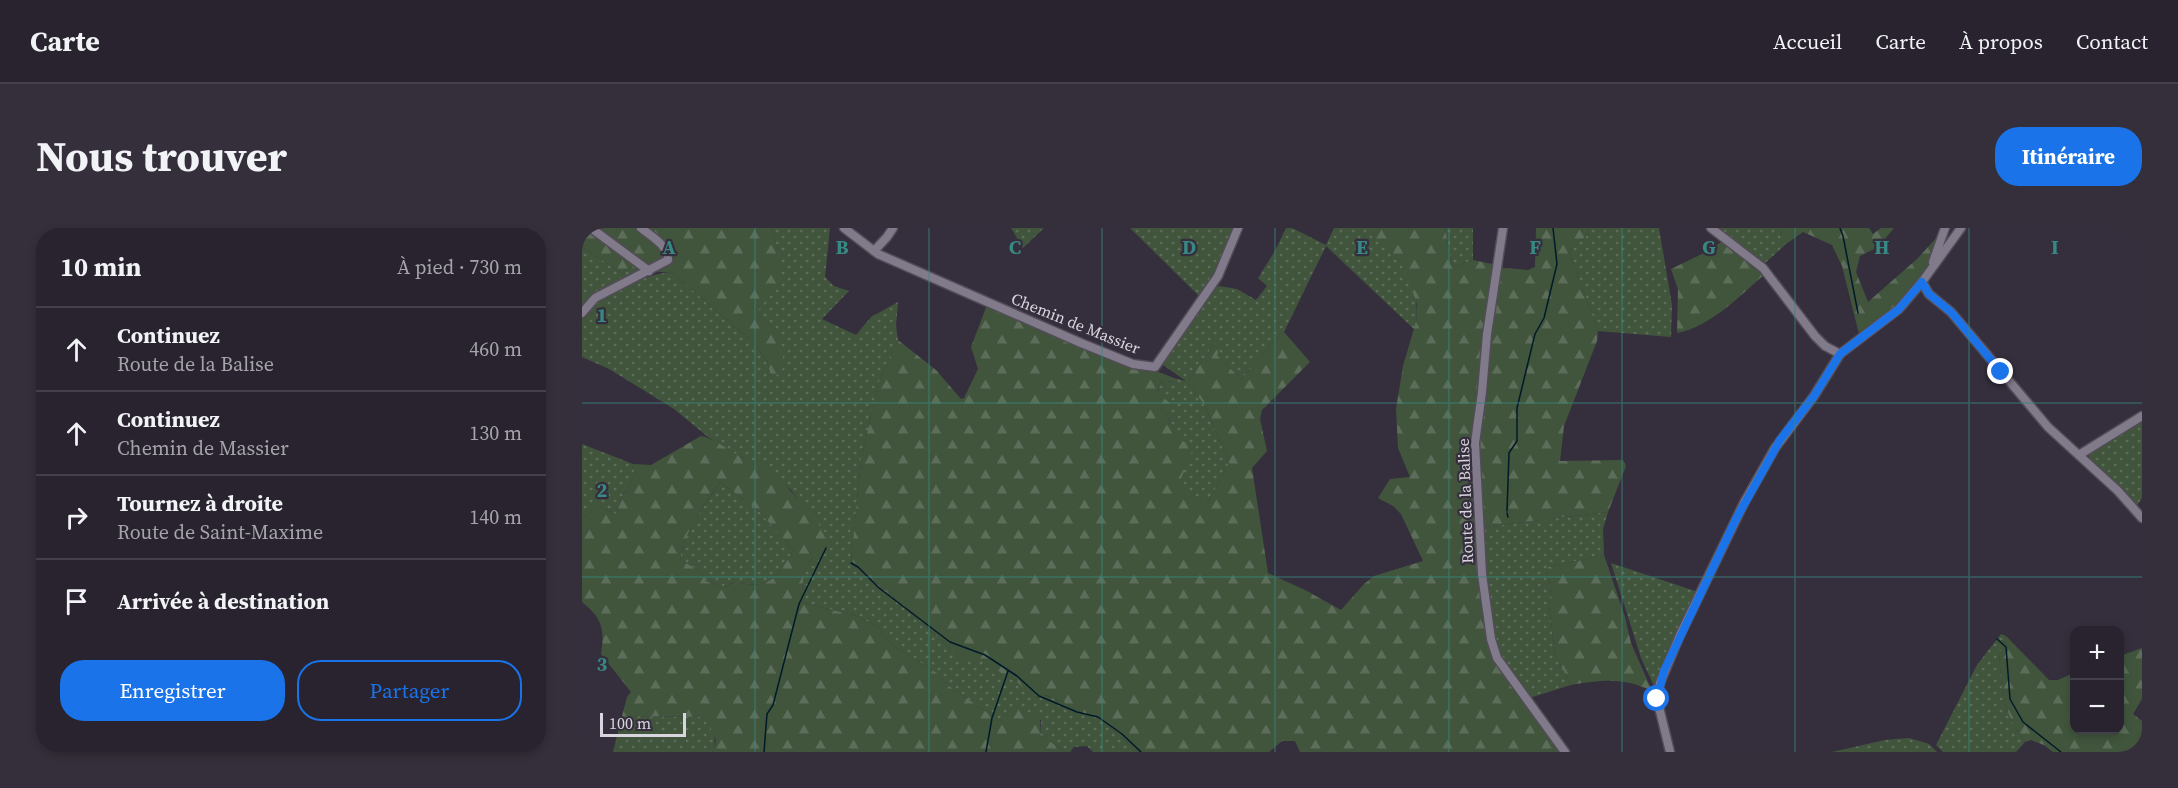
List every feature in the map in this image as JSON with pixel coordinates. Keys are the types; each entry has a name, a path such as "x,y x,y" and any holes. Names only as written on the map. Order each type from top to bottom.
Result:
{"street":[{"path":"591,228 649,271"},
{"path":"582,314 595,298 664,263 669,255 666,248 641,228"},
{"name":"Chemin de Massier","path":"844,228 874,251 1082,343 1133,364 1155,367 1218,276 1238,228"},
{"path":"874,251 893,228"},
{"name":"Route de la Balise","path":"1503,228 1487,334 1475,443 1485,601 1491,639 1497,658 1564,752"},
{"path":"1711,228 1763,268 1815,336 1825,346 1840,354"},
{"path":"1930,271 1945,228"},
{"path":"1670,752 1657,699 1664,671 1744,503 1775,448 1814,396 1840,354 1899,309 1922,282 1961,228"},
{"path":"1922,282 1929,294 1951,312 2042,420 2118,491 2142,518"},
{"path":"2079,455 2142,416"}],"green space":[{"path":"582,228 772,228 778,251 781,281 757,312 776,330 786,365 772,380 767,361 752,341 671,272 659,272 643,261 622,273 582,247"},
{"path":"772,228 830,228 825,277 834,286 849,291 822,319 856,335 871,317 898,302 896,326 898,340 878,384 861,461 851,560 958,658 985,658 1002,674 1016,681 1038,698 1044,695 1064,702 1074,712 1099,717 1137,752 1093,752 1087,746 1074,747 1070,752 1066,752 1040,735 1041,720 1001,722 945,683 940,675 897,648 884,636 879,627 856,616 801,602 804,572 814,555 806,510 791,490 756,462 737,455 708,437 674,409 609,369 582,357 582,319 587,311 621,288 661,273 671,272 752,341 767,361 772,379 776,330 757,312 778,251"},
{"path":"1011,228 1044,228 1023,248"},
{"path":"1130,228 1234,228 1215,276 1201,298"},
{"path":"1286,228 1292,228 1326,245 1334,228 1378,228 1372,237 1403,266 1412,283 1417,312 1415,330 1326,246 1284,332 1241,379 1217,355 1214,344 1188,382 1205,406 1229,463 1208,503 1177,486 1177,439 1159,394 1158,383 1174,381 1174,378 1186,381 1160,363 1213,290 1219,286 1237,289 1256,300 1267,286 1258,278"},
{"path":"1378,228 1445,228 1452,267 1473,260 1492,264 1492,267 1528,270 1535,267 1536,228 1587,228 1589,234 1569,251 1598,331 1597,341 1564,426 1560,461 1623,460 1626,466 1608,512 1483,527 1490,645 1562,752 1300,752 1295,741 1282,741 1269,752 1137,752 1099,717 1073,712 1064,702 1045,695 1039,698 1002,674 985,659 958,658 851,560 861,461 878,384 898,340 936,370 961,399 964,398 978,369 971,347 987,305 1174,378 1174,381 1158,383 1159,394 1172,405 1167,415 1177,438 1194,447 1178,486 1208,503 1229,463 1205,406 1188,382 1214,344 1222,342 1217,355 1241,379 1284,332 1310,362 1262,410 1260,419 1267,451 1252,468 1268,573 1341,610 1374,576 1423,561 1401,514 1393,506 1378,498 1390,479 1410,477 1398,448 1396,409 1403,366 1417,318 1417,304 1404,268 1372,237"},
{"path":"1445,228 1473,228 1473,260 1452,267"},
{"path":"1587,228 1659,228 1672,305 1671,337 1598,331 1569,251 1589,234"},
{"path":"1715,228 1781,228 1782,241 1786,244 1764,264"},
{"path":"1781,228 1869,228 1873,234 1881,228 1894,228 1878,247 1860,256 1856,272 1868,302 1917,259 1939,235 1940,237 1928,265 1912,291 1894,310 1859,334 1842,266 1832,245 1803,232 1786,244 1782,241"},
{"path":"1724,240 1765,274 1713,317 1702,324 1677,333 1678,289 1671,269 1708,251"},
{"path":"582,247 622,273 636,265 638,268 637,272 582,308"},
{"path":"2142,420 2142,498 2136,507 2122,490 2090,460 2088,454"},
{"path":"701,436 767,469 787,487 831,539 824,554 814,555 804,572 801,602 856,616 879,627 884,636 897,648 940,675 945,683 1001,722 1005,713 1019,708 1040,718 1040,735 1066,752 712,752 716,741 706,717 622,716 627,697 631,692 601,654 603,638 598,619 582,602 582,519 597,506 616,514 635,474 633,464 651,465","holes":["720,482 758,510 793,550 772,579 761,584 737,583 724,587 706,581 699,571 680,559 690,528"]},
{"path":"582,444 633,464 635,474 616,514 597,506 582,519"},
{"path":"720,482 758,510 793,550 780,570 767,582 756,585 733,583 724,587 706,581 699,571 680,559 690,528"},
{"path":"1608,512 1603,529 1604,555 1548,567 1547,578 1551,587 1549,606 1555,654 1571,685 1526,699 1497,653 1485,588 1483,527"},
{"path":"1604,555 1625,617 1631,643 1652,691 1631,683 1612,681 1571,685 1555,654 1549,606 1551,587 1547,578 1548,567"},
{"path":"1611,563 1698,592 1656,686 1641,658"},
{"path":"2001,634 2006,636 1999,653 2004,700 2017,731 2025,742 2016,752 1943,752 1936,745 1977,665"},
{"path":"2006,636 2049,680 2058,680 2070,675 2070,734 2124,734 2124,655 2142,648 2142,699 2133,714 2142,721 2142,752 2053,752 2044,745 2031,740 2025,742 2007,711 2004,700 1999,653"},
{"path":"622,716 707,717 714,734 714,748 712,752 613,752"},
{"path":"1909,738 1929,744 1937,752 1832,752 1885,740"}],"waterway":[{"path":"1507,511 1509,453 1517,441 1517,408 1535,334 1544,318 1557,264 1553,228"},
{"path":"1840,228 1858,313"},
{"path":"1507,513 1508,517"},
{"path":"764,752 767,714 773,705 799,604 826,548"},
{"path":"851,563 879,588 950,642 985,655 1017,676 1039,696 1077,712 1098,717 1122,734 1141,752"},
{"path":"1997,639 2006,647 2010,699 2023,722 2061,752"},
{"path":"986,752 992,718 1008,671"}],"route":[{"path":"1657,699 1664,671 1744,503 1775,448 1814,396 1840,354 1899,309 1922,282 1929,294 1951,312 2001,372"}]}
